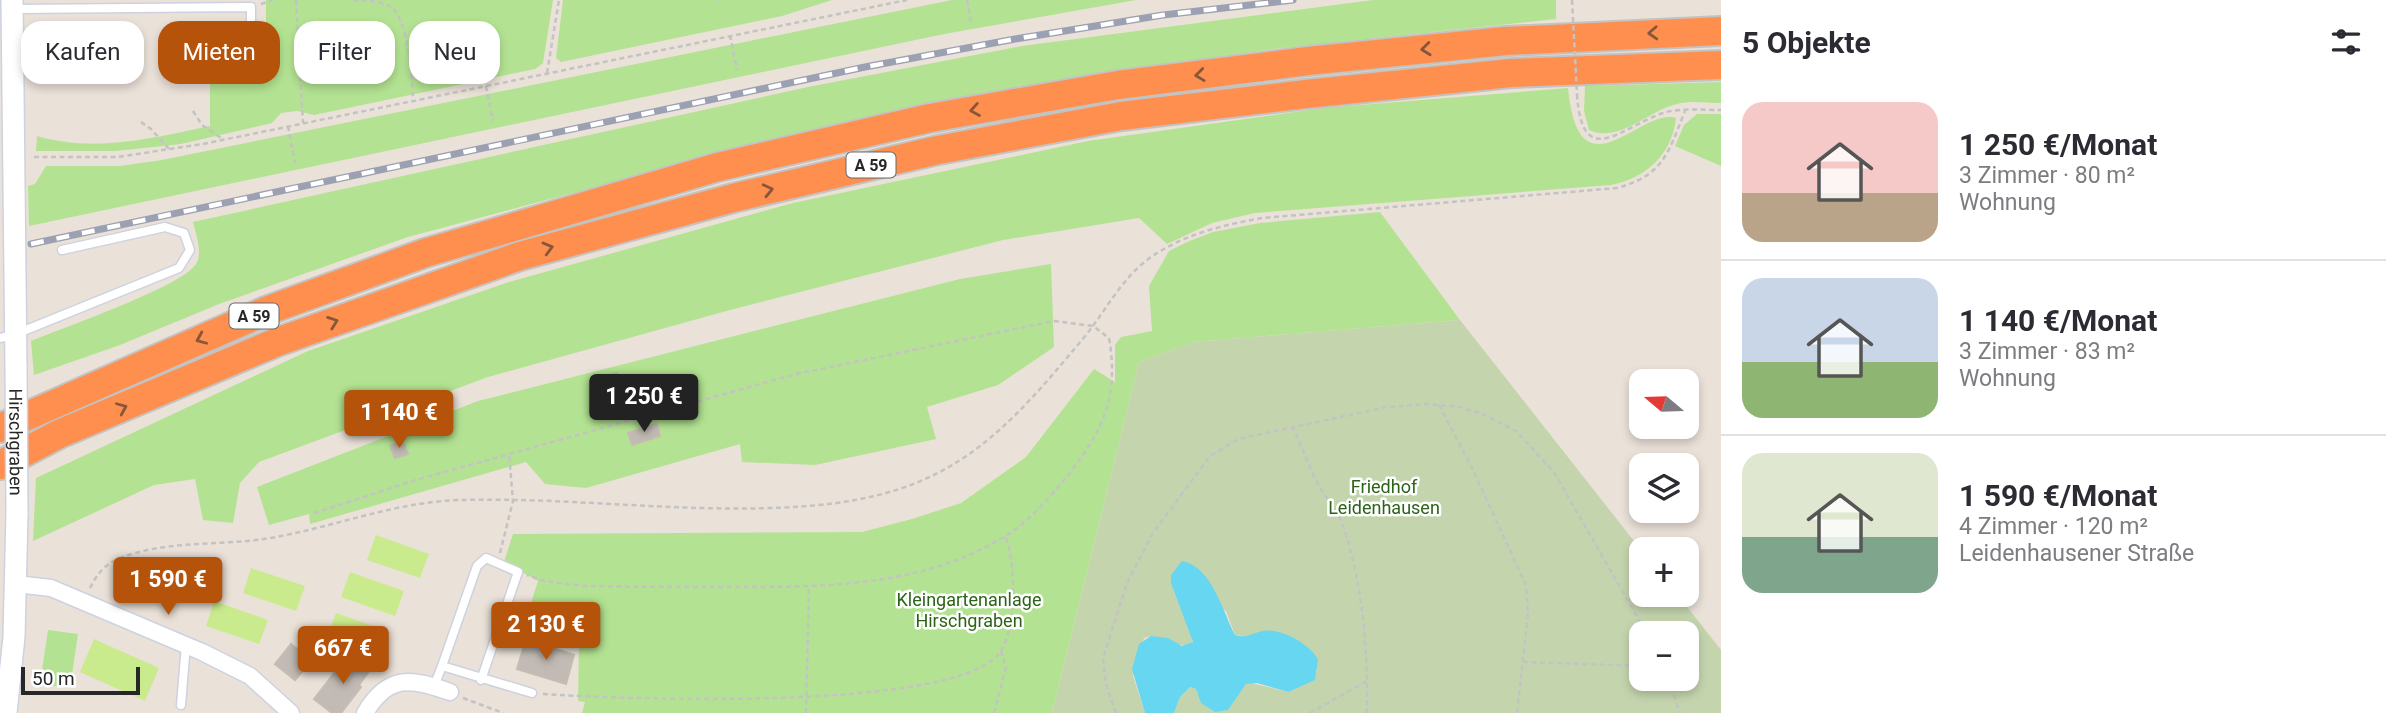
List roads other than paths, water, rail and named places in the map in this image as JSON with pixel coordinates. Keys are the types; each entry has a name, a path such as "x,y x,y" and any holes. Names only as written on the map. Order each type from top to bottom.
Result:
{"highway":[{"name":"A 59","path":"0,428 266,311 425,253 718,167 930,118 1118,85 1308,61 1506,41 1721,31"},
{"name":"A 59","path":"0,465 59,434 277,342 520,256 733,198 938,150 1121,116 1306,94 1511,73 1721,65"},
{"name":"A 59","path":"0,414 88,387"}],"street":[{"name":"Hirschgraben","path":"6,713 16,584 17,513 16,368 8,336 12,5"},
{"path":"16,584 51,587 186,644 250,676 291,713"},
{"path":"365,713 387,685 403,681 442,689"}],"lane":[{"path":"12,5 251,7 251,21"},
{"path":"8,336 180,268 190,250 184,233 164,227 62,250"},
{"path":"442,689 442,666 477,566 486,558 517,572 481,680"},
{"path":"181,705 186,644"},
{"path":"442,666 481,680 532,693"}],"water":[{"path":"1182,561 1192,565 1209,581 1235,635 1278,632 1308,647 1318,659 1315,680 1288,692 1257,683 1246,684 1228,710 1215,712 1201,703 1196,689 1190,687 1180,697 1174,713 1145,713 1132,669 1139,644 1151,636 1168,638 1182,646 1193,642 1171,583 1171,575"}],"railway":[{"path":"31,244 865,67 1163,15 1293,0"}],"park label":[{"name":"Friedhof Leidenhausen","path":"1384,496"},
{"name":"Kleingartenanlage Hirschgraben","path":"969,609"}]}
